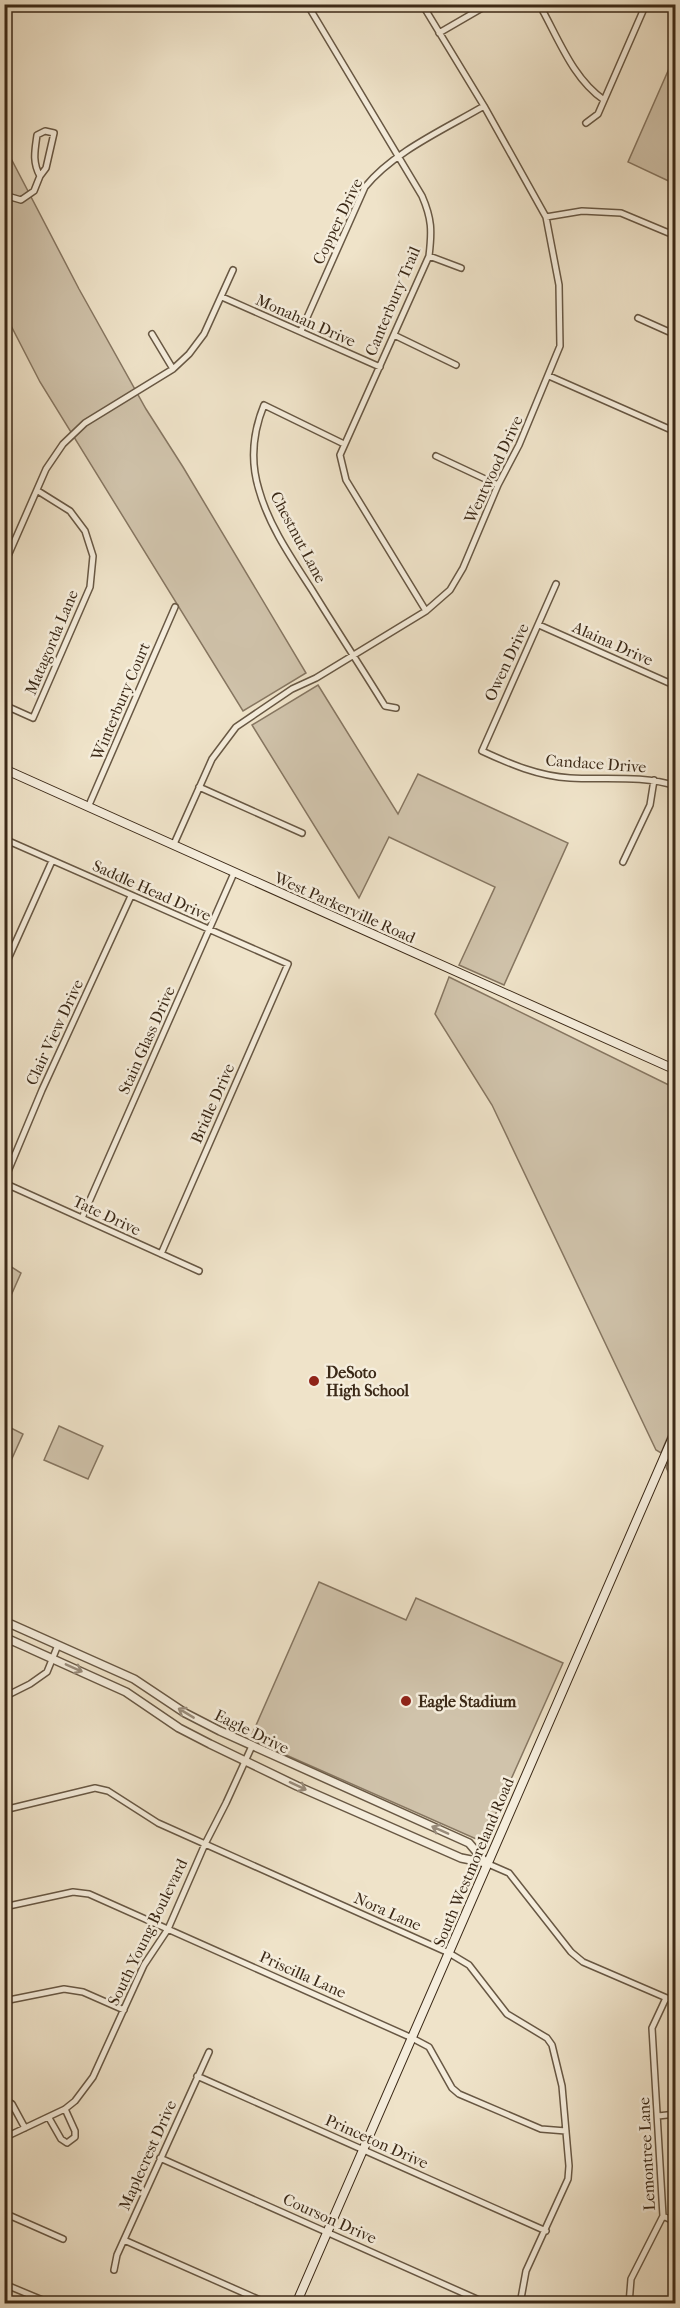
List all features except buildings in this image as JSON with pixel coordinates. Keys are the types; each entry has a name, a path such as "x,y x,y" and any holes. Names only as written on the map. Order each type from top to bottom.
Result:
{"main road":[{"name":"West Parkerville Road","path":"4,768 675,1070"},
{"name":"South Westmoreland Road","path":"296,2304 675,1431"}],"street":[{"name":"Canterbury Trail","path":"307,4 422,196 430,215 432,232 429,256 340,455 346,480 426,611"},
{"name":"Wentwood Drive","path":"174,844 212,759 236,727 287,693 426,611 450,590 463,568 498,485 519,445 560,346 559,285 546,217 484,106 422,4"},
{"path":"439,33 489,4"},
{"path":"539,4 581,79 591,91 604,100"},
{"path":"586,123 598,114 646,4"},
{"name":"Copper Drive","path":"301,332 364,187 377,172 399,157 484,106"},
{"path":"4,195 21,200 34,191 46,168 54,133 45,130 37,135 34,154 34,166 40,176"},
{"path":"546,217 582,210 621,213 675,236"},
{"path":"429,256 461,268"},
{"path":"4,565 46,469 63,444 85,423 173,369 189,354 204,334 233,270"},
{"name":"Monahan Drive","path":"222,297 380,367"},
{"path":"638,318 675,335"},
{"path":"152,334 173,369"},
{"path":"394,335 456,365"},
{"path":"549,376 675,432"},
{"name":"Chestnut Lane","path":"344,444 264,405 256,424 254,442 258,488 268,514 289,554 385,706 396,708"},
{"path":"436,456 498,485"},
{"name":"Matagorda Lane","path":"4,705 33,718 90,586 93,556 85,531 70,512 38,491"},
{"name":"Owen Drive","path":"482,751 556,584"},
{"name":"Winterbury Court","path":"89,805 174,607"},
{"name":"Alaina Drive","path":"539,625 675,686"},
{"name":"Candace Drive","path":"482,751 518,767 554,776 654,780 675,786"},
{"path":"623,862 650,805 654,780"},
{"path":"199,787 303,833"},
{"name":"Saddle Head Drive","path":"4,839 288,964"},
{"path":"4,968 52,861"},
{"name":"Stain Glass Drive","path":"82,1218 234,873"},
{"name":"Clair View Drive","path":"4,1182 42,1090 131,896"},
{"name":"Bridle Drive","path":"161,1254 288,964"},
{"name":"Tate Drive","path":"4,1182 199,1271"},
{"name":"Eagle Drive","path":"4,1621 134,1679 185,1713 252,1746 469,1843 486,1863"},
{"name":"Eagle Drive","path":"4,1637 126,1692 179,1728 245,1761 461,1858 486,1863 509,1874 571,1952 583,1962 675,2002"},
{"path":"4,1697 30,1684 47,1672 58,1645"},
{"name":"South Young Boulevard","path":"4,2140 65,2109 75,2101 93,2077 144,1965 168,1929 205,1844 252,1746"},
{"name":"Nora Lane","path":"4,1810 95,1788 108,1791 158,1822 449,1953 469,1965 507,2014 547,2038 552,2045 562,2086 568,2179 526,2271 520,2304"},
{"name":"Priscilla Lane","path":"4,1907 73,1892 89,1894 412,2037 429,2048 452,2088 459,2094 541,2129 566,2131"},
{"path":"4,2001 64,1989 83,1992 124,2010"},
{"name":"Lemontree Lane","path":"629,2301 631,2279 663,2217 652,2028 666,1998"},
{"name":"Maplecrest Drive","path":"114,2270 117,2255 209,2052"},
{"name":"Princeton Drive","path":"197,2076 546,2230"},
{"path":"4,2099 12,2104 25,2128"},
{"path":"49,2118 61,2139 67,2143 71,2142 75,2137 75,2131 65,2109"},
{"path":"658,2116 675,2114"},
{"name":"Courson Drive","path":"160,2158 488,2304"},
{"path":"4,2212 63,2239"},
{"path":"663,2217 675,2222"},
{"path":"124,2240 269,2304"},
{"path":"4,2284 52,2304"},
{"path":"629,2301 641,2304"}],"shaded area":[{"path":"675,55 675,184 628,162"},
{"path":"4,145 79,289 146,409 306,673 243,711 40,382 5,314"},
{"path":"318,685 398,814 418,774 568,843 504,985 459,965 495,887 389,837 359,898 252,725"},
{"path":"449,977 675,1088 676,1417 661,1453 656,1450 492,1105 435,1014"},
{"path":"5,1263 21,1273 5,1309"},
{"path":"7,1426 23,1434 5,1474 4,1431"},
{"path":"59,1426 103,1446 88,1479 44,1460"},
{"path":"675,1447 675,1487 666,1467"},
{"name":"Eagle Stadium","path":"319,1582 406,1620 416,1598 563,1663 483,1842 250,1739"}],"place":[{"name":"DeSoto High School","path":"314,1381"},
{"name":"Eagle Stadium","path":"406,1701"}]}
